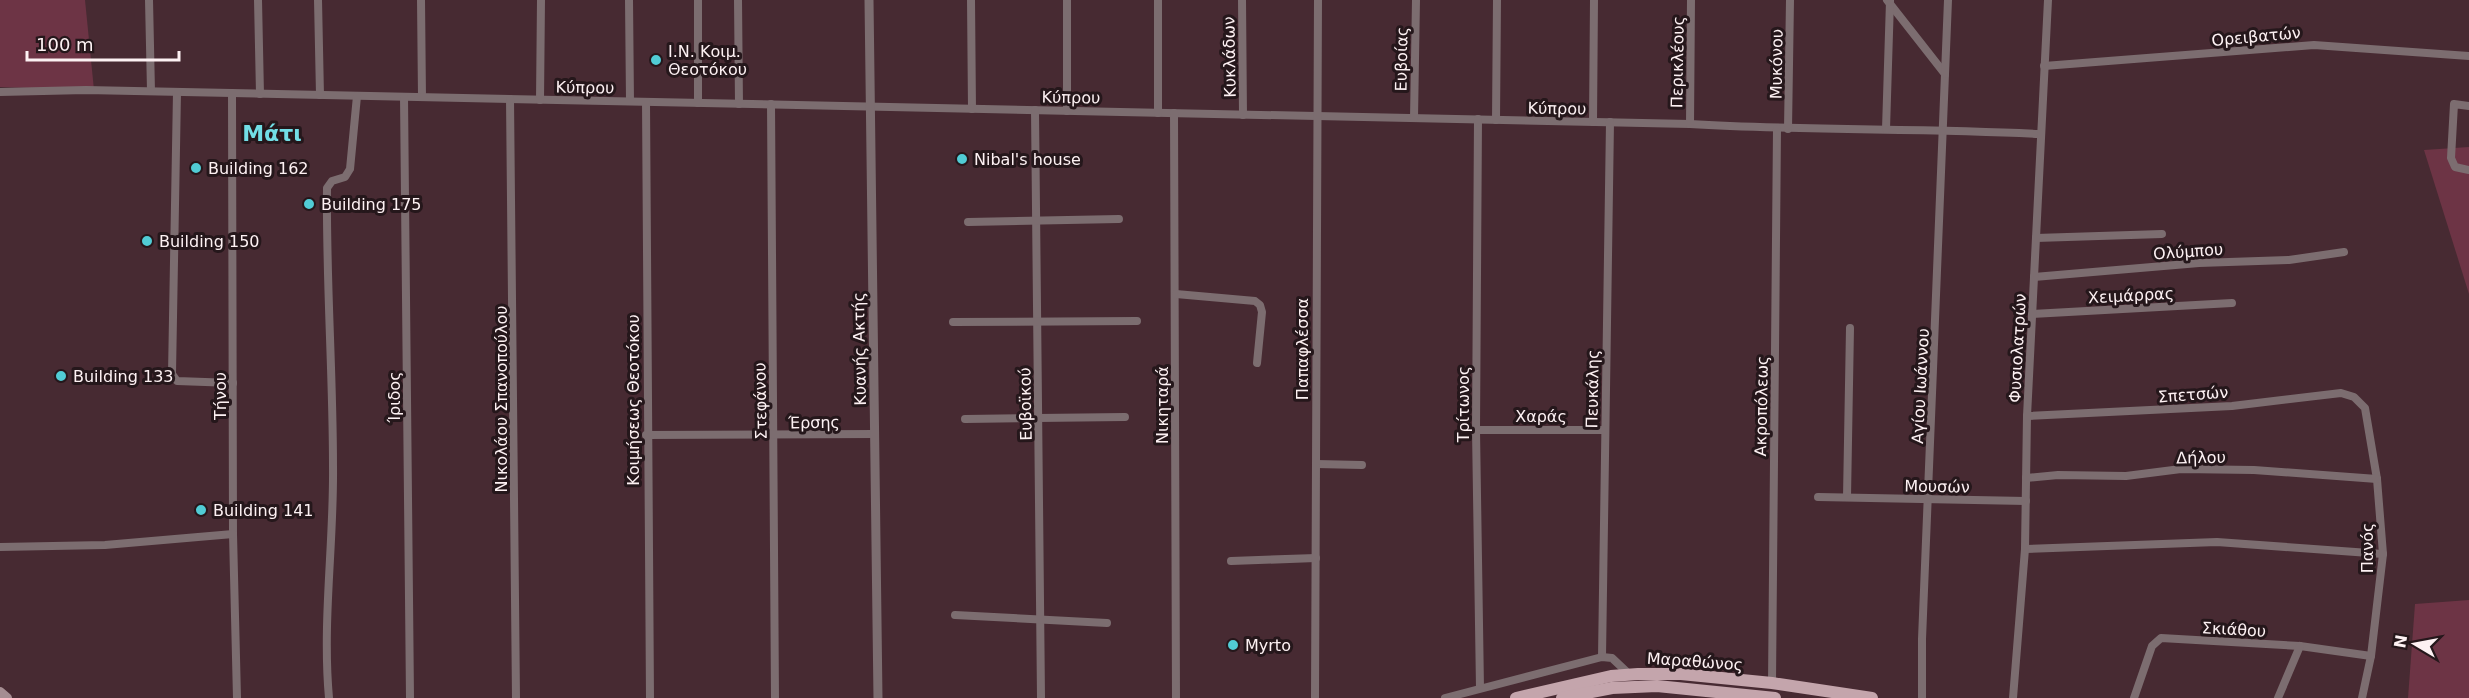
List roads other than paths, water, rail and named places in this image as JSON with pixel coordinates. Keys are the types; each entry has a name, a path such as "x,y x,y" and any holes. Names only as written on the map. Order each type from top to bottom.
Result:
{"main road":[{"name":"Μαραθώνος","path":"1516,698 1629,674 1681,674 1772,683 1872,698"},
{"name":"Μαραθώνος","path":"1562,698 1612,688 1657,686 1775,698"},
{"path":"0,692 7,698"}],"street":[{"path":"149,0 151,91"},
{"path":"258,0 260,93"},
{"path":"318,0 320,95"},
{"path":"421,0 422,97"},
{"path":"540,100 541,0"},
{"path":"629,0 630,102"},
{"path":"698,0 698,103"},
{"path":"738,0 739,104"},
{"name":"Κυανής Ακτής","path":"869,0 878,698"},
{"path":"971,0 972,109"},
{"path":"1067,0 1067,111"},
{"path":"1158,0 1158,113"},
{"name":"Κυκλάδων","path":"1242,0 1243,115"},
{"name":"Παπαφλέσσα","path":"1315,698 1318,0"},
{"name":"Ευβοίας","path":"1414,118 1416,0"},
{"path":"1496,120 1497,0"},
{"path":"1593,122 1594,0"},
{"name":"Περικλέους","path":"1690,124 1691,0"},
{"name":"Μυκόνου","path":"1788,129 1790,0"},
{"name":"Αγίου Ιωάννου","path":"1922,698 1922,639 1948,0"},
{"name":"Φυσιολατρών","path":"2013,698 2025,549 2027,416 2039,134 2048,0"},
{"path":"1889,1 1946,74"},
{"path":"1886,129 1889,1"},
{"name":"Ορειβατών","path":"2044,66 2314,45 2469,56"},
{"name":"Κύπρου","path":"0,92 103,90 260,93 1610,122 1777,129 1944,129 2039,134"},
{"path":"177,92 172,374 177,381 233,383"},
{"name":"Τήνου","path":"232,93 233,534 237,698"},
{"path":"329,698 327,608 333,466 326,260 327,188 332,181 345,177 350,169 357,96"},
{"name":"Ίριδος","path":"404,97 410,698"},
{"name":"Νικολάου Σπανοπούλου","path":"510,99 516,698"},
{"name":"Κοιμήσεως Θεοτόκου","path":"646,102 646,435 650,698"},
{"name":"Στεφάνου","path":"771,104 775,698"},
{"path":"2469,106 2454,105 2451,161 2458,169 2469,170"},
{"name":"Ευβοϊκού","path":"1035,110 1042,619 1041,698"},
{"name":"Νικηταρά","path":"1174,113 1176,698"},
{"name":"Τρίτωνος","path":"1478,119 1476,430 1480,688"},
{"name":"Πευκάλης","path":"1602,657 1610,122"},
{"name":"Ακροπόλεως","path":"1772,683 1777,129"},
{"path":"968,222 1119,219"},
{"path":"2036,238 2162,234"},
{"name":"Ολύμπου","path":"2034,277 2199,263 2289,260 2344,252"},
{"path":"1176,294 1255,301 1260,305 1262,312 1257,363"},
{"name":"Χειμάρρας","path":"2032,314 2232,303"},
{"path":"953,322 1137,321"},
{"path":"1847,497 1850,328"},
{"name":"Σπετσών","path":"2027,416 2232,406 2341,393 2357,400"},
{"name":"Πανός","path":"2357,400 2365,408 2377,480 2384,554 2371,656 2362,698"},
{"path":"965,419 1125,417"},
{"name":"Χαράς","path":"1476,430 1605,430"},
{"name":"Έρσης","path":"646,435 774,437 875,434"},
{"path":"1316,465 1362,465"},
{"name":"Δήλου","path":"2026,477 2126,476 2181,469 2254,470 2377,480"},
{"name":"Μουσών","path":"1818,497 2026,501"},
{"path":"0,547 105,545 233,534"},
{"path":"2025,549 2217,542 2384,554"},
{"path":"1231,561 1316,558"},
{"path":"956,615 1107,623"},
{"name":"Σκιάθου","path":"2134,698 2152,646 2162,638 2300,646 2371,656"},
{"path":"2278,698 2300,646"},
{"path":"1445,698 1602,657 1612,658 1629,674"}],"place":[{"name":"Ι.Ν. Κοιμ. Θεοτόκου","path":"656,60"},
{"name":"Nibal's house","path":"962,159"},
{"name":"Building 162","path":"196,168"},
{"name":"Building 175","path":"309,204"},
{"name":"Building 150","path":"147,241"},
{"name":"Building 133","path":"61,376"},
{"name":"Building 141","path":"201,510"},
{"name":"Myrto","path":"1233,645"}],"district":[{"name":"Μάτι","path":"272,133"}]}
